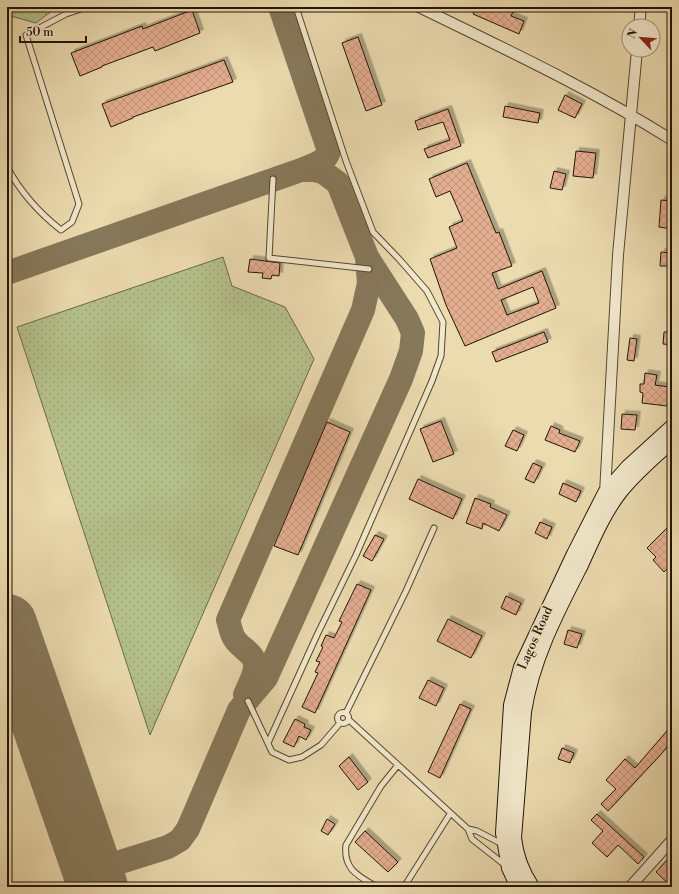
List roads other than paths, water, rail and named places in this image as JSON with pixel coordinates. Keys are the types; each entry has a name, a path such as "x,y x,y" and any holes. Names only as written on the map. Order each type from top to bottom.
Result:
{"main road":[{"name":"Lagos Road","path":"518,887 509,868 502,833 511,705 521,667 591,518 605,493 628,468 672,427"},
{"name":"Lagos Road","path":"532,887 520,864 514,838 524,712 534,666 542,645 594,536 613,502 636,475 672,441"}],"street":[{"path":"419,7 580,86 630,113 672,140"},
{"path":"640,18 641,7"},
{"path":"605,493 618,255 636,58"},
{"path":"630,887 672,840"}],"lane":[{"path":"7,167 18,189 43,216 61,230 72,222 79,204 26,35 66,14 87,7"},
{"path":"268,743 356,555 432,381 441,356 443,322 426,292 399,258 373,232 346,161 296,7"},
{"path":"273,179 269,258 369,269"},
{"path":"434,528 406,591 346,713 349,720 468,829 477,831 505,845"},
{"path":"248,701 272,752 289,760 302,757 320,745 340,723"},
{"path":"340,723 338,719 339,714 346,713"},
{"path":"340,723 345,724 349,720"},
{"path":"377,887 348,866 345,856 346,845 381,786 398,765"},
{"path":"404,887 450,814"},
{"path":"468,829 472,839 509,868"}]}
